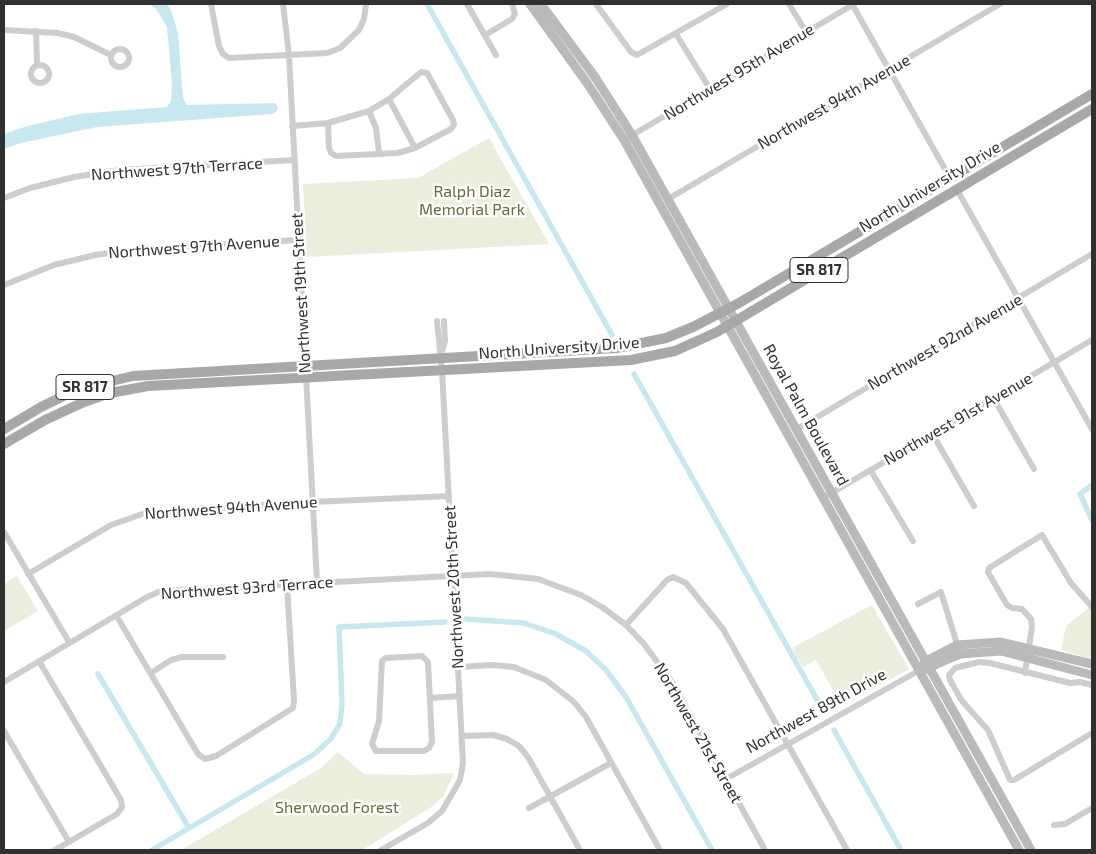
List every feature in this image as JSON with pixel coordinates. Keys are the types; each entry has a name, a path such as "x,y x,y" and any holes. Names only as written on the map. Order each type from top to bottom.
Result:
{"main road":[{"name":"Royal Palm Boulevard","path":"530,4 628,137 668,199 1031,850"},
{"name":"Royal Palm Boulevard","path":"541,4 595,77 628,137 664,213 1019,850"},
{"name":"North University Drive","path":"4,429 40,407 78,389 133,376 617,348 680,333 720,314 1092,94"},
{"name":"North University Drive","path":"4,444 46,420 84,402 110,393 134,388 306,376 534,366 640,359 687,347 727,326 956,188 1092,109"},
{"path":"956,188 959,178 979,161"},
{"path":"932,203 949,186 950,178"},
{"path":"664,213 683,225"},
{"path":"534,366 540,358 558,351"},
{"path":"134,388 142,380 165,374"},
{"path":"110,393 128,383 133,376"},
{"path":"928,664 959,650 1000,642 1092,675"},
{"path":"1027,652 1092,664"},
{"name":"Northwest 89th Drive","path":"920,670 928,664"}],"street":[{"path":"210,4 219,46 223,54 229,58 327,53 340,48 359,30 364,19 366,4"},
{"name":"Northwest 19th Street","path":"283,4 289,55 317,582"},
{"path":"467,4 496,55"},
{"path":"485,35 512,19 515,14 512,4"},
{"path":"598,4 631,52 637,55 727,4"},
{"path":"789,4 806,32"},
{"path":"853,4 950,178"},
{"name":"Northwest 95th Avenue","path":"628,137 853,4"},
{"name":"Northwest 94th Avenue","path":"668,199 1000,4"},
{"path":"4,30 58,32 74,37 111,55"},
{"path":"36,31 37,64"},
{"path":"676,34 710,89"},
{"path":"292,126 328,123 369,111 389,99 415,75 421,72 427,73 453,120 451,129 415,148 379,154 336,156 331,153 328,123"},
{"path":"389,99 415,148"},
{"path":"369,111 376,128 379,154"},
{"name":"Northwest 97th Terrace","path":"4,198 30,188 66,179 120,170 294,160"},
{"path":"956,188 1092,429"},
{"name":"Northwest 97th Avenue","path":"4,286 54,266 95,255 138,249 298,240"},
{"name":"Northwest 92nd Avenue","path":"797,429 1092,254"},
{"name":"Northwest 20th Street","path":"381,850 428,822 442,811 460,780 463,763 440,358 445,342 440,321"},
{"name":"Northwest 91st Avenue","path":"823,497 994,400 1092,340"},
{"path":"994,400 1034,470"},
{"path":"933,435 974,506"},
{"path":"871,471 913,541"},
{"name":"Northwest 94th Avenue","path":"28,574 111,525 145,513 312,502 449,496"},
{"path":"4,532 69,642"},
{"path":"1025,674 1032,627 1031,619 1022,609 1012,608 1008,605 988,572 989,568 1042,534 1071,583 1092,607"},
{"name":"Northwest 21st Street","path":"453,575 490,574 538,579 581,595 626,625 658,661 670,679 765,850"},
{"name":"Northwest 93rd Terrace","path":"4,682 69,642 161,591 453,575"},
{"path":"626,625 667,580 673,577 686,583 723,629 847,850"},
{"path":"116,615 198,754 206,759 216,756 293,708 288,585"},
{"path":"918,604 941,592 959,650"},
{"path":"422,656 426,658 430,698 432,742 429,748 424,751 376,751 373,748 380,712 382,661 386,658 422,656"},
{"path":"151,672 171,660 182,657 223,657"},
{"path":"38,661 121,800 122,807 117,814 55,850"},
{"path":"1092,685 1080,682 1070,684 1025,674 990,663 979,662 955,668 950,676 950,680 962,701 988,730 1010,780 1014,780 1092,733"},
{"path":"458,667 493,665 514,667 546,680 574,702 586,717 660,850"},
{"name":"Northwest 89th Drive","path":"726,779 920,670"},
{"path":"430,698 460,696"},
{"path":"4,731 69,842"},
{"path":"462,736 493,735 507,739 519,746 528,757 580,850"},
{"path":"530,808 611,762"},
{"path":"1054,825 1065,824 1092,808"}],"green space":[{"name":"Ralph Diaz Memorial Park","path":"489,138 549,244 307,257 303,184 418,178"},
{"path":"17,576 38,611 4,631 4,584"},
{"path":"872,605 909,669 842,706 816,660 803,667 792,648"},
{"path":"1091,606 1092,659 1061,650 1066,626"},
{"name":"Sherwood Forest","path":"338,752 364,774 411,775 454,773 443,797 430,808 362,850 181,850 321,768"}],"water":[{"path":"149,4 167,4 171,10 178,33 183,98 187,105 275,103 278,108 276,112 271,114 97,127 21,143 4,149 4,134 24,127 78,114 167,107 171,101 172,85 167,27 156,9"}],"waterway":[{"path":"427,4 612,335"},
{"path":"634,374 824,712"},
{"path":"1092,485 1080,494 1092,520"},
{"path":"466,619 524,623 556,634 586,651 606,670 626,697 712,850"},
{"path":"152,850 313,755 330,740 340,724 342,704 339,627 445,622"},
{"path":"98,674 189,828"},
{"path":"834,730 901,850"}]}
